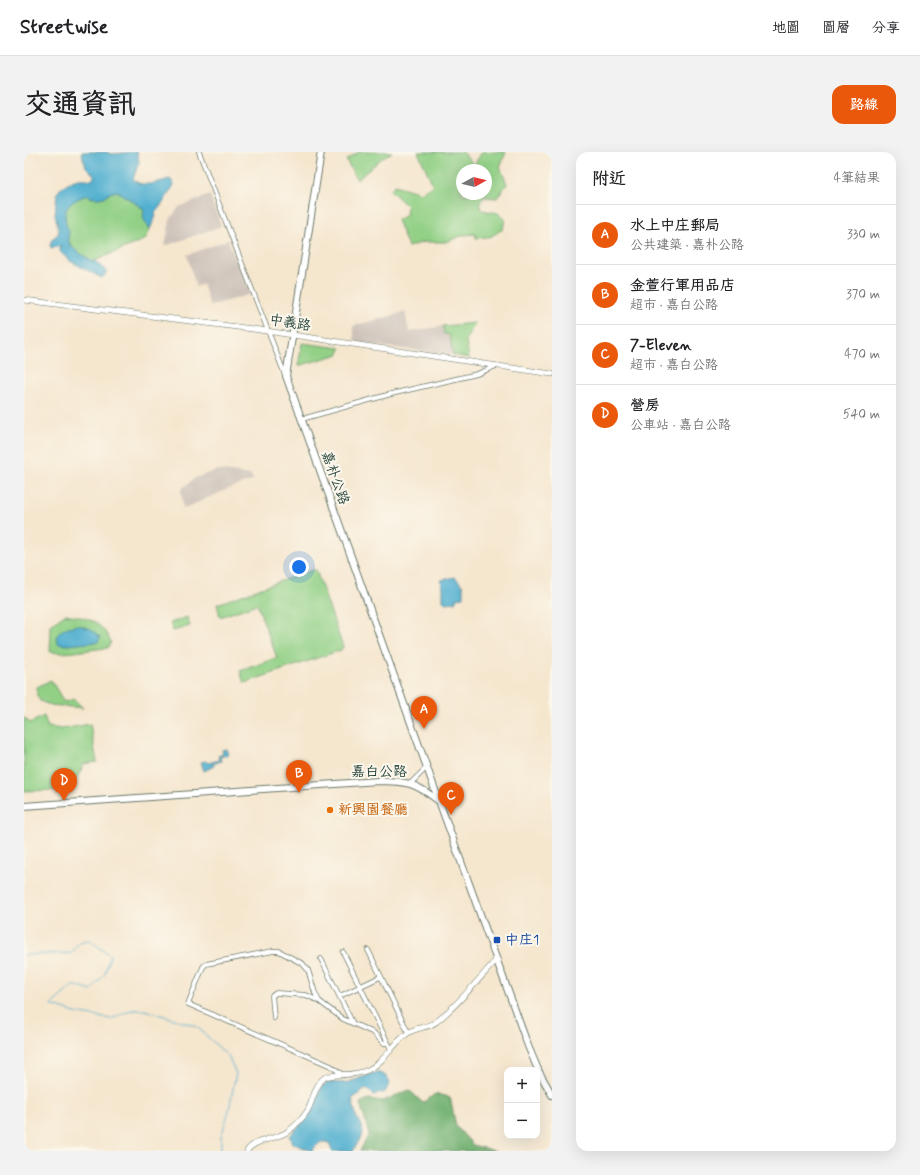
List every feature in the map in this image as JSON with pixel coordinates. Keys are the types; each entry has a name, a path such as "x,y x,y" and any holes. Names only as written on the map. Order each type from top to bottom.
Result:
{"main road":[{"name":"嘉朴公路","path":"321,152 286,376 439,801"},
{"name":"嘉白公路","path":"24,806 378,781 411,783 439,801"},
{"path":"439,801 528,1046 539,1072 552,1094"}],"street":[{"path":"199,152 286,376"},
{"name":"中義路","path":"24,300 270,332 552,374"},
{"path":"302,419 391,394 477,374 498,366"},
{"path":"411,783 427,768"},
{"path":"319,1001 308,970 303,964 279,951 273,950 206,964 203,967 188,1004 331,1066 344,1076"},
{"path":"368,950 408,1032"},
{"path":"343,952 391,1049"},
{"path":"320,959 352,1022"},
{"path":"247,1151 250,1146 256,1143 278,1138 295,1125 307,1111 320,1082 326,1076 356,1074 368,1069 386,1057 391,1049 408,1032 433,1023 439,1019 497,959"},
{"path":"340,996 380,976"},
{"path":"274,1018 272,996 276,993 306,995 319,1001 343,1019 374,1033 383,1043 388,1043"}],"shaded area":[{"path":"210,195 221,226 165,246 170,220 179,207"},
{"path":"228,240 251,294 210,306 203,284 196,287 187,255"},
{"path":"405,312 409,332 443,326 444,334 448,334 450,337 453,355 355,343 353,326"},
{"path":"218,470 250,475 254,480 228,489 183,509 181,489 195,478"}],"green space":[{"path":"359,152 392,152 381,159 357,180 346,160"},
{"path":"418,152 463,152 473,164 456,164 456,200 482,200 480,202 482,210 498,213 505,219 503,229 490,237 476,238 475,234 463,235 446,242 424,242 408,247 397,220 406,215 407,206 390,190 395,185 421,193 433,185"},
{"path":"482,152 506,152 500,167 507,184 497,198 492,198 492,164 475,164"},
{"path":"117,191 144,209 147,225 150,229 146,239 92,262 75,251 71,246 65,220 65,212 71,203 81,197 88,195 91,198"},
{"path":"475,323 466,340 469,358 453,355 450,337 448,334 444,334 443,326"},
{"path":"302,343 341,348 339,354 298,366"},
{"path":"312,570 316,570 343,647 341,650 244,683 240,671 277,658 257,604 220,617 217,604"},
{"path":"66,614 87,619 98,624 107,634 111,642 108,648 57,653 50,652 51,625"},
{"path":"187,617 190,626 173,631 170,623"},
{"path":"51,680 64,702 74,699 83,708 50,705 40,701 37,695 37,687"},
{"path":"44,716 48,727 62,729 90,724 97,762 84,764 76,780 62,783 61,790 24,791 24,717 30,723"},
{"path":"409,1090 423,1103 435,1094 450,1097 456,1126 473,1145 495,1151 360,1151 369,1134 360,1103 368,1099 383,1101"}],"water":[{"path":"81,152 107,152 111,154 137,152 139,162 133,179 141,184 145,184 170,179 174,185 155,213 156,216 150,229 143,218 144,209 117,191 99,198 93,198 88,195 84,196 69,205 65,212 65,216 67,229 69,230 69,244 92,262 95,261 106,271 106,274 102,278 70,261 58,250 62,246 51,248 50,245 52,239 58,234 59,231 55,215 57,193 60,189 72,181 77,179 91,180 94,178 94,175 86,167"},
{"path":"455,577 463,586 463,597 457,598 455,602 446,603 443,601 443,588 441,580"},
{"path":"78,625 91,629 100,637 98,642 68,645 58,644 56,637 60,632 68,627"},
{"path":"227,749 229,754 220,757 221,761 213,764 214,766 204,771 201,762 206,761 208,763 219,760 218,756 223,754 222,750"},
{"path":"377,1072 386,1076 390,1083 385,1092 375,1095 366,1089 352,1099 357,1119 362,1125 363,1134 353,1151 332,1151 329,1143 321,1142 312,1151 292,1143 289,1136 309,1116 322,1086 328,1082 346,1083"}],"waterway":[{"path":"24,955 72,953 79,942 89,940 110,955 105,974 91,991 74,985 51,1005 75,1013 111,1019 132,1010 145,1010 196,1026 228,1056 236,1073 229,1110 221,1137 221,1151"}],"place":[{"name":"水上中庄郵局","path":"424,729"},
{"name":"金萱行軍用品店","path":"299,793"},
{"name":"營房","path":"64,801"},
{"name":"新興園餐廳","path":"330,810"},
{"name":"7-Eleven","path":"451,815"},
{"name":"中庄1","path":"497,940"}]}
